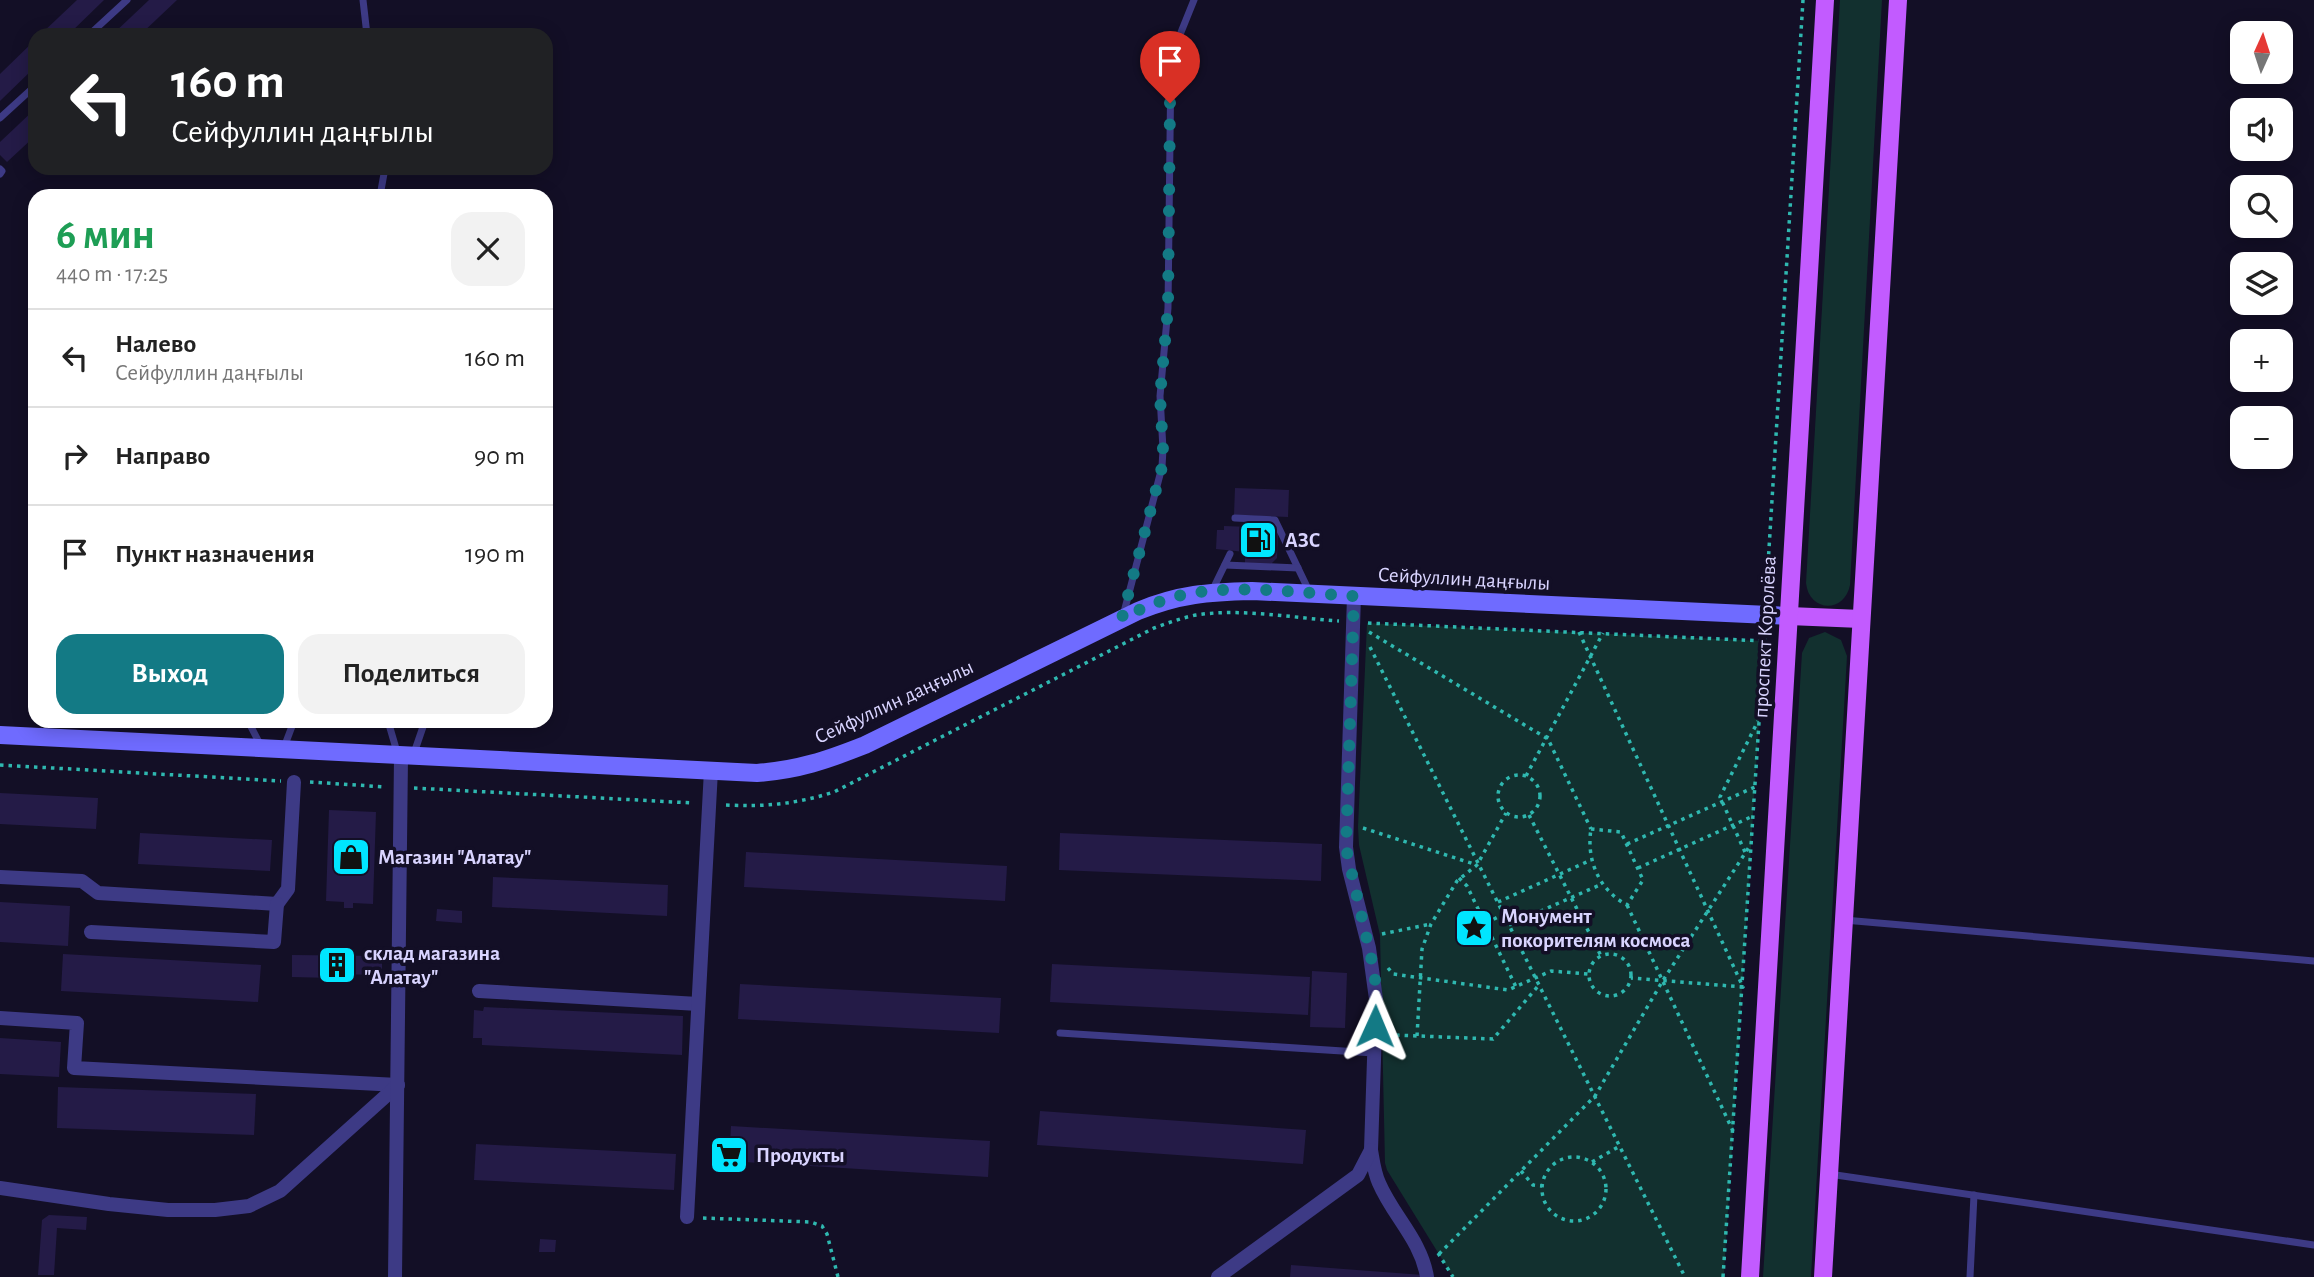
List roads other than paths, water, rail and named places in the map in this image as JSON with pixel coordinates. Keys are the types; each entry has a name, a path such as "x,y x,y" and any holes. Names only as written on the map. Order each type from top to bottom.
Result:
{"main road":[{"name":"проспект Королёва","path":"1749,1277 1825,0"},
{"path":"1823,1277 1898,0"},
{"path":"1789,616 1861,619"}],"street":[{"name":"Сейфуллин даңғылы","path":"0,735 757,774 789,771 822,762 865,744 1165,599 1212,592 1310,594 1789,616"},
{"path":"1354,596 1360,622 1346,848 1375,975 1371,1150 1380,1185 1417,1244 1427,1277"},
{"path":"395,1277 401,788 404,757"},
{"path":"687,1217 711,770"},
{"path":"91,932 274,942 277,904 288,889 294,782"},
{"path":"0,877 82,881 98,893 277,904"},
{"path":"479,990 698,1004"},
{"path":"0,1018 77,1023 74,1068 398,1085"},
{"path":"0,1188 168,1210 215,1210 249,1206 280,1191 398,1085"},
{"path":"1218,1277 1357,1175 1371,1150"}],"lane":[{"path":"97,28 127,0"},
{"path":"363,0 366,28"},
{"path":"1122,618 1162,467 1160,396 1168,308 1171,57 1194,0"},
{"path":"0,118 28,92"},
{"path":"1235,518 1275,520 1310,594"},
{"path":"1212,592 1230,554"},
{"path":"1225,565 1298,568"},
{"path":"252,728 263,749"},
{"path":"282,750 291,728"},
{"path":"391,728 404,757"},
{"path":"404,757 421,728"},
{"path":"1843,920 2314,961"},
{"path":"1060,1033 1374,1053"},
{"path":"1829,1174 2314,1245"},
{"path":"1969,1277 1974,1195"}],"place":[{"name":"АЗС","path":"1258,540"},
{"name":"Магазин \"Алатау\"","path":"351,857"},
{"name":"Монумент покорителям космоса","path":"1474,928"},
{"name":"склад магазина \"Алатау\"","path":"337,965"},
{"name":"Продукты","path":"729,1155"}]}
